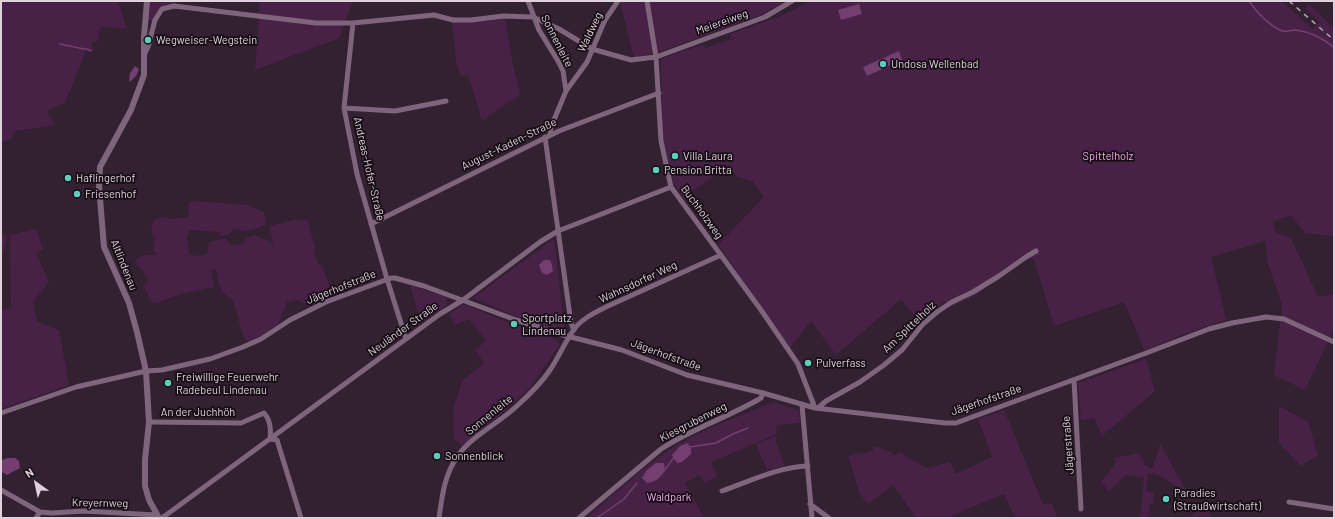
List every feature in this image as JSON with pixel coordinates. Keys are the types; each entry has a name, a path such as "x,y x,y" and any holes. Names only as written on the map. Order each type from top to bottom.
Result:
{"street":[{"name":"Altlindenau","path":"147,1 144,37 144,75 131,110 103,160 99,174 104,247 129,304 146,371 149,422 145,460 145,486 149,500 159,517"},
{"name":"Sonnenleite","path":"528,1 539,30 563,71 566,90"},
{"name":"Waldweg","path":"566,90 587,62 605,20 618,1"},
{"name":"Buchholzweg","path":"647,1 656,57 661,141 671,188 721,255 798,364 817,408"},
{"name":"Meiereiweg","path":"533,16 559,29 592,49 631,60 656,57 765,17 792,1"},
{"name":"Altlindenau","path":"144,55 148,47 155,20 162,9 174,6 316,23 353,23"},
{"path":"353,23 434,15 453,20 471,20 503,16 533,16"},
{"name":"Andreas-Hofer-Straße","path":"353,23 344,108 357,174 387,280 406,339"},
{"path":"566,90 547,136 558,231 571,323 574,330"},
{"name":"August-Kaden-Straße","path":"371,224 547,136 659,93"},
{"path":"344,108 395,111 446,101"},
{"name":"Neuländer Straße","path":"159,517 270,439 440,314 463,300 540,242 558,231 671,188"},
{"name":"Am Spittelholz","path":"817,408 826,401 860,382 884,365 902,350 923,324 937,312 999,276 1036,251"},
{"name":"Wahnsdorfer Weg","path":"570,336 586,319 608,306 721,255"},
{"name":"Jägerhofstraße","path":"1,413 76,387 146,371 162,370 210,359 244,347 261,339 290,320 326,302 396,278 424,286 563,336 570,336 622,350 687,375 763,393 817,408 945,424 956,423 1209,329 1232,323 1266,317 1284,319 1334,342"},
{"name":"Sonnenleite","path":"439,518 444,486 457,456 478,436 520,403 550,370 570,336"},
{"name":"Jägerstraße","path":"1074,380 1081,508"},
{"name":"Kiesgrubenweg","path":"579,518 661,449 675,440 741,409 761,398 763,393"},
{"path":"802,405 808,466 810,518"},
{"name":"An der Juchhöh","path":"149,422 241,423 264,413 267,415 271,428 270,439"},
{"path":"270,439 277,440 301,518"},
{"path":"722,491 780,470 808,466"},
{"name":"Kreyernweg","path":"1,490 40,512 52,513 84,511 159,517"},
{"path":"1289,502 1334,509"},
{"path":"810,504 829,518"},
{"path":"36,518 40,512"}],"green space":[{"path":"1,1 118,1 127,29 100,27 98,41 92,42 93,51 86,51 65,102 47,111 55,125 15,131 11,139 1,142"},
{"path":"149,1 177,1 174,6 160,8 152,21 147,20"},
{"path":"259,1 353,1 339,38 255,70"},
{"path":"620,1 785,1 763,14 662,51 634,58"},
{"name":"Spittelholz","path":"811,1 1281,1 1313,29 1319,22 1306,9 1309,4 1334,29 1334,236 1305,233 1291,215 1273,222 1276,233 1291,238 1318,297 1334,294 1334,329 1305,390 1274,375 1282,305 1268,264 1265,241 1211,257 1226,320 1181,335 1145,351 1124,302 1054,326 1034,259 1030,257 972,297 950,307 945,301 919,321 901,299 836,355 811,321 790,348 718,245 764,197 752,181 737,177 731,167 712,177 684,198 674,184 663,144 661,59 704,44 706,48 731,39 730,34 776,18","holes":["899,52 902,60 867,76 863,67"]},
{"path":"505,18 520,95 482,120 468,75 461,77 456,62 452,22"},
{"path":"195,201 247,205 264,212 266,224 252,230 232,230 227,235 221,236 219,232 190,230 187,237 189,254 194,256 207,254 209,243 219,239 226,239 231,245 241,244 247,238 254,235 271,242 274,249 269,226 294,220 307,220 315,246 314,251 318,264 322,266 330,289 321,292 312,303 305,304 297,300 287,302 278,324 249,342 244,338 232,298 227,296 220,287 216,270 211,270 214,287 180,294 157,303 151,302 144,286 148,281 145,274 136,262 137,258 144,255 157,255 153,250 155,239 151,231 154,220 161,217 173,219 188,217 188,205"},
{"path":"36,229 43,249 36,253 49,282 33,302 37,322 59,330 69,385 1,409 1,311 11,308 10,235"},
{"path":"1,234 7,235 1,262"},
{"path":"554,239 565,331 530,322 473,298"},
{"path":"410,285 446,297 447,305 421,323"},
{"path":"464,304 507,322 556,339 560,344 529,389 462,446 454,439 453,409 462,381 484,363 475,350 486,341 469,319 455,325 449,314"},
{"path":"1146,359 1155,391 1102,436 1094,418 1081,420 1078,383"},
{"name":"Waldpark","path":"773,402 799,410 800,423 776,425 777,434 711,462 717,477 704,483 700,475 685,483 704,518 587,518 636,474 680,443 706,430","holes":["687,443 691,447 672,455 680,446"]},
{"path":"1279,406 1308,422 1318,455 1301,466 1279,443"},
{"path":"1004,410 1043,504 1052,504 1057,518 1015,518 1004,494 948,518 914,518 915,516 893,485 868,504 860,494 848,456 873,451 873,446 891,452 894,456 899,452 927,468 950,462 956,474 992,457 978,419"},
{"path":"776,436 776,443 785,466 767,470 756,444"},
{"path":"1160,444 1188,494 1157,474 1148,473 1146,492 1154,493 1153,503 1150,503 1148,518 1140,518 1144,478 1126,475 1109,491 1101,482 1116,463 1114,458 1139,453 1145,465 1152,469"},
{"path":"1209,503 1208,509 1212,518 1188,518 1203,506"}],"shaded area":[{"path":"859,4 862,14 841,20 838,10"},
{"name":"Undosa Wellenbad","path":"899,51 902,60 867,76 863,67"},
{"path":"135,66 139,69 136,76 130,82 130,73"},
{"path":"544,260 550,260 552,265 553,271 547,275 542,273 539,265"},
{"path":"687,443 691,447 691,454 682,462 677,463 672,455 680,446"},
{"path":"15,458 19,461 20,468 7,475 2,472 1,465 2,460"},
{"path":"656,463 664,463 665,470 658,479 647,483 642,478 646,471"}],"waterway":[{"path":"1249,1 1263,17 1282,31 1295,30 1311,34 1334,48"},
{"path":"60,44 91,51"},
{"path":"690,447 716,443 748,428"},
{"path":"664,471 675,456"},
{"path":"597,518 624,499 637,483"}],"railway":[{"path":"1289,1 1334,40"}],"place":[{"name":"Wegweiser-Wegstein","path":"148,40"},
{"name":"Undosa Wellenbad","path":"883,64"},
{"name":"Villa Laura","path":"675,156"},
{"name":"Pension Britta","path":"656,170"},
{"name":"Haflingerhof","path":"68,178"},
{"name":"Friesenhof","path":"77,194"},
{"name":"Sportplatz Lindenau","path":"514,324"},
{"name":"Pulverfass","path":"808,363"},
{"name":"Freiwillige Feuerwehr Radebeul Lindenau","path":"168,383"},
{"name":"Sonnenblick","path":"437,456"},
{"name":"Paradies (Straußwirtschaft)","path":"1166,499"}]}
